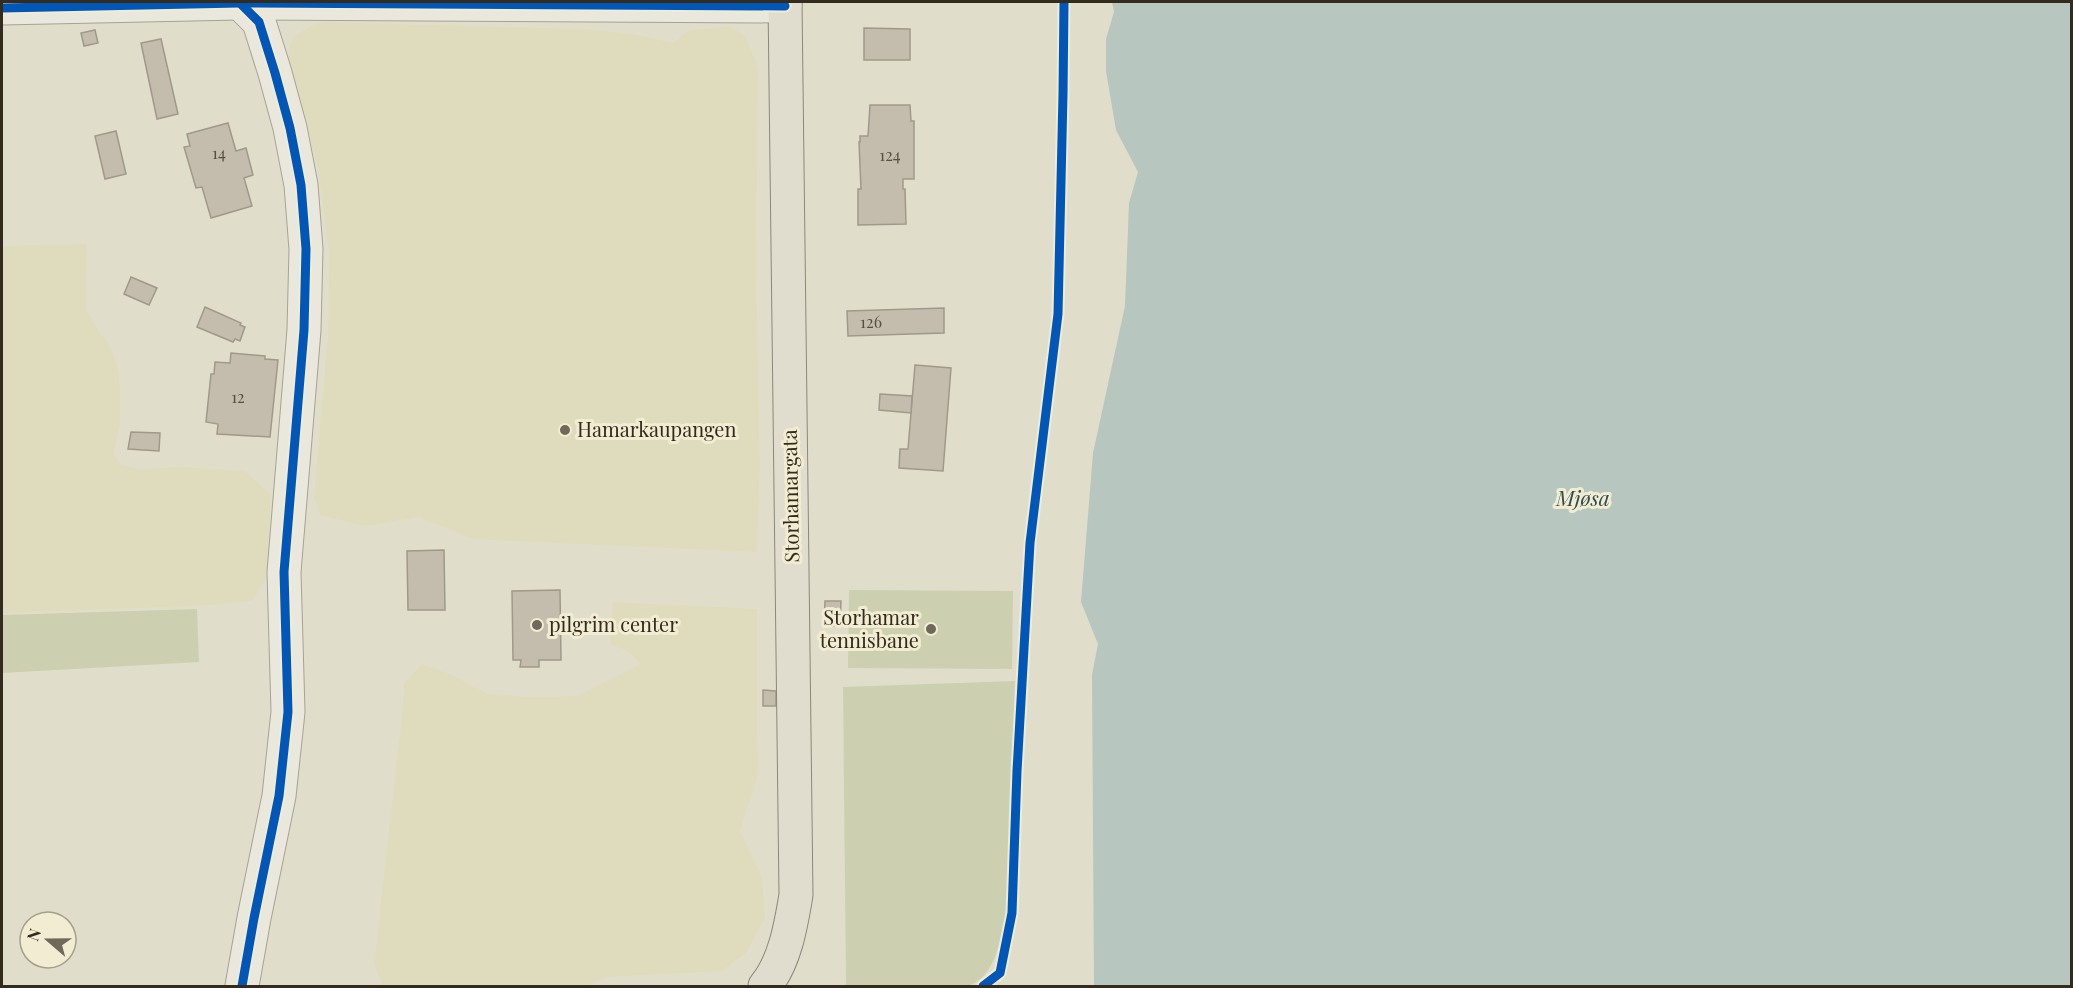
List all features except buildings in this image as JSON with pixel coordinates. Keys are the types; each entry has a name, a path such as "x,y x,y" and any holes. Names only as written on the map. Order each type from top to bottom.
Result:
{"main road":[{"name":"Storhamargata","path":"767,986 789,933 796,895 785,4"}],"street":[{"path":"2,8 239,2 785,4"},
{"path":"239,2 259,22 290,128 301,185 306,249 304,330 284,572 288,712 279,796 254,918 243,987"}],"shaded area":[{"path":"323,22 584,29 633,34 673,43 687,31 730,26 746,37 758,68 756,268 760,466 757,552 472,539 419,517 365,526 320,515 314,498 328,333 329,252 318,169 303,111 292,80 288,53 293,37"},
{"path":"87,244 86,310 101,335 107,340 118,367 120,426 113,454 122,465 140,469 181,467 245,471 271,495 266,579 252,601 198,606 2,613 2,246"},
{"path":"613,602 757,609 759,772 740,831 762,877 765,918 746,953 722,971 607,977 588,986 383,986 374,964 404,683 422,664 450,674 488,694 531,697 577,696 641,664 629,652 610,644"}],"green space":[{"name":"Storhamar tennisbane","path":"849,590 1013,591 1012,669 848,668"},
{"path":"197,609 199,662 2,673 2,615"},
{"path":"1015,681 1006,911 996,955 991,965 978,981 968,986 846,986 843,687"}],"water":[{"name":"Mjøsa","path":"1112,2 2071,2 2071,986 1094,986 1092,675 1098,644 1081,602 1093,453 1125,306 1129,203 1138,172 1116,130 1106,71 1106,39 1114,12"}],"cycle path":[{"path":"239,2 259,22 290,128 301,185 306,249 304,330 284,572 288,712 279,796 242,986"},
{"path":"983,986 1000,973 1012,913 1017,771 1030,543 1058,314 1064,2"},
{"path":"2,8 239,3 785,6"}],"place":[{"name":"Hamarkaupangen","path":"565,430"},
{"name":"pilgrim center","path":"537,625"},
{"name":"Storhamar tennisbane","path":"931,629"}]}
